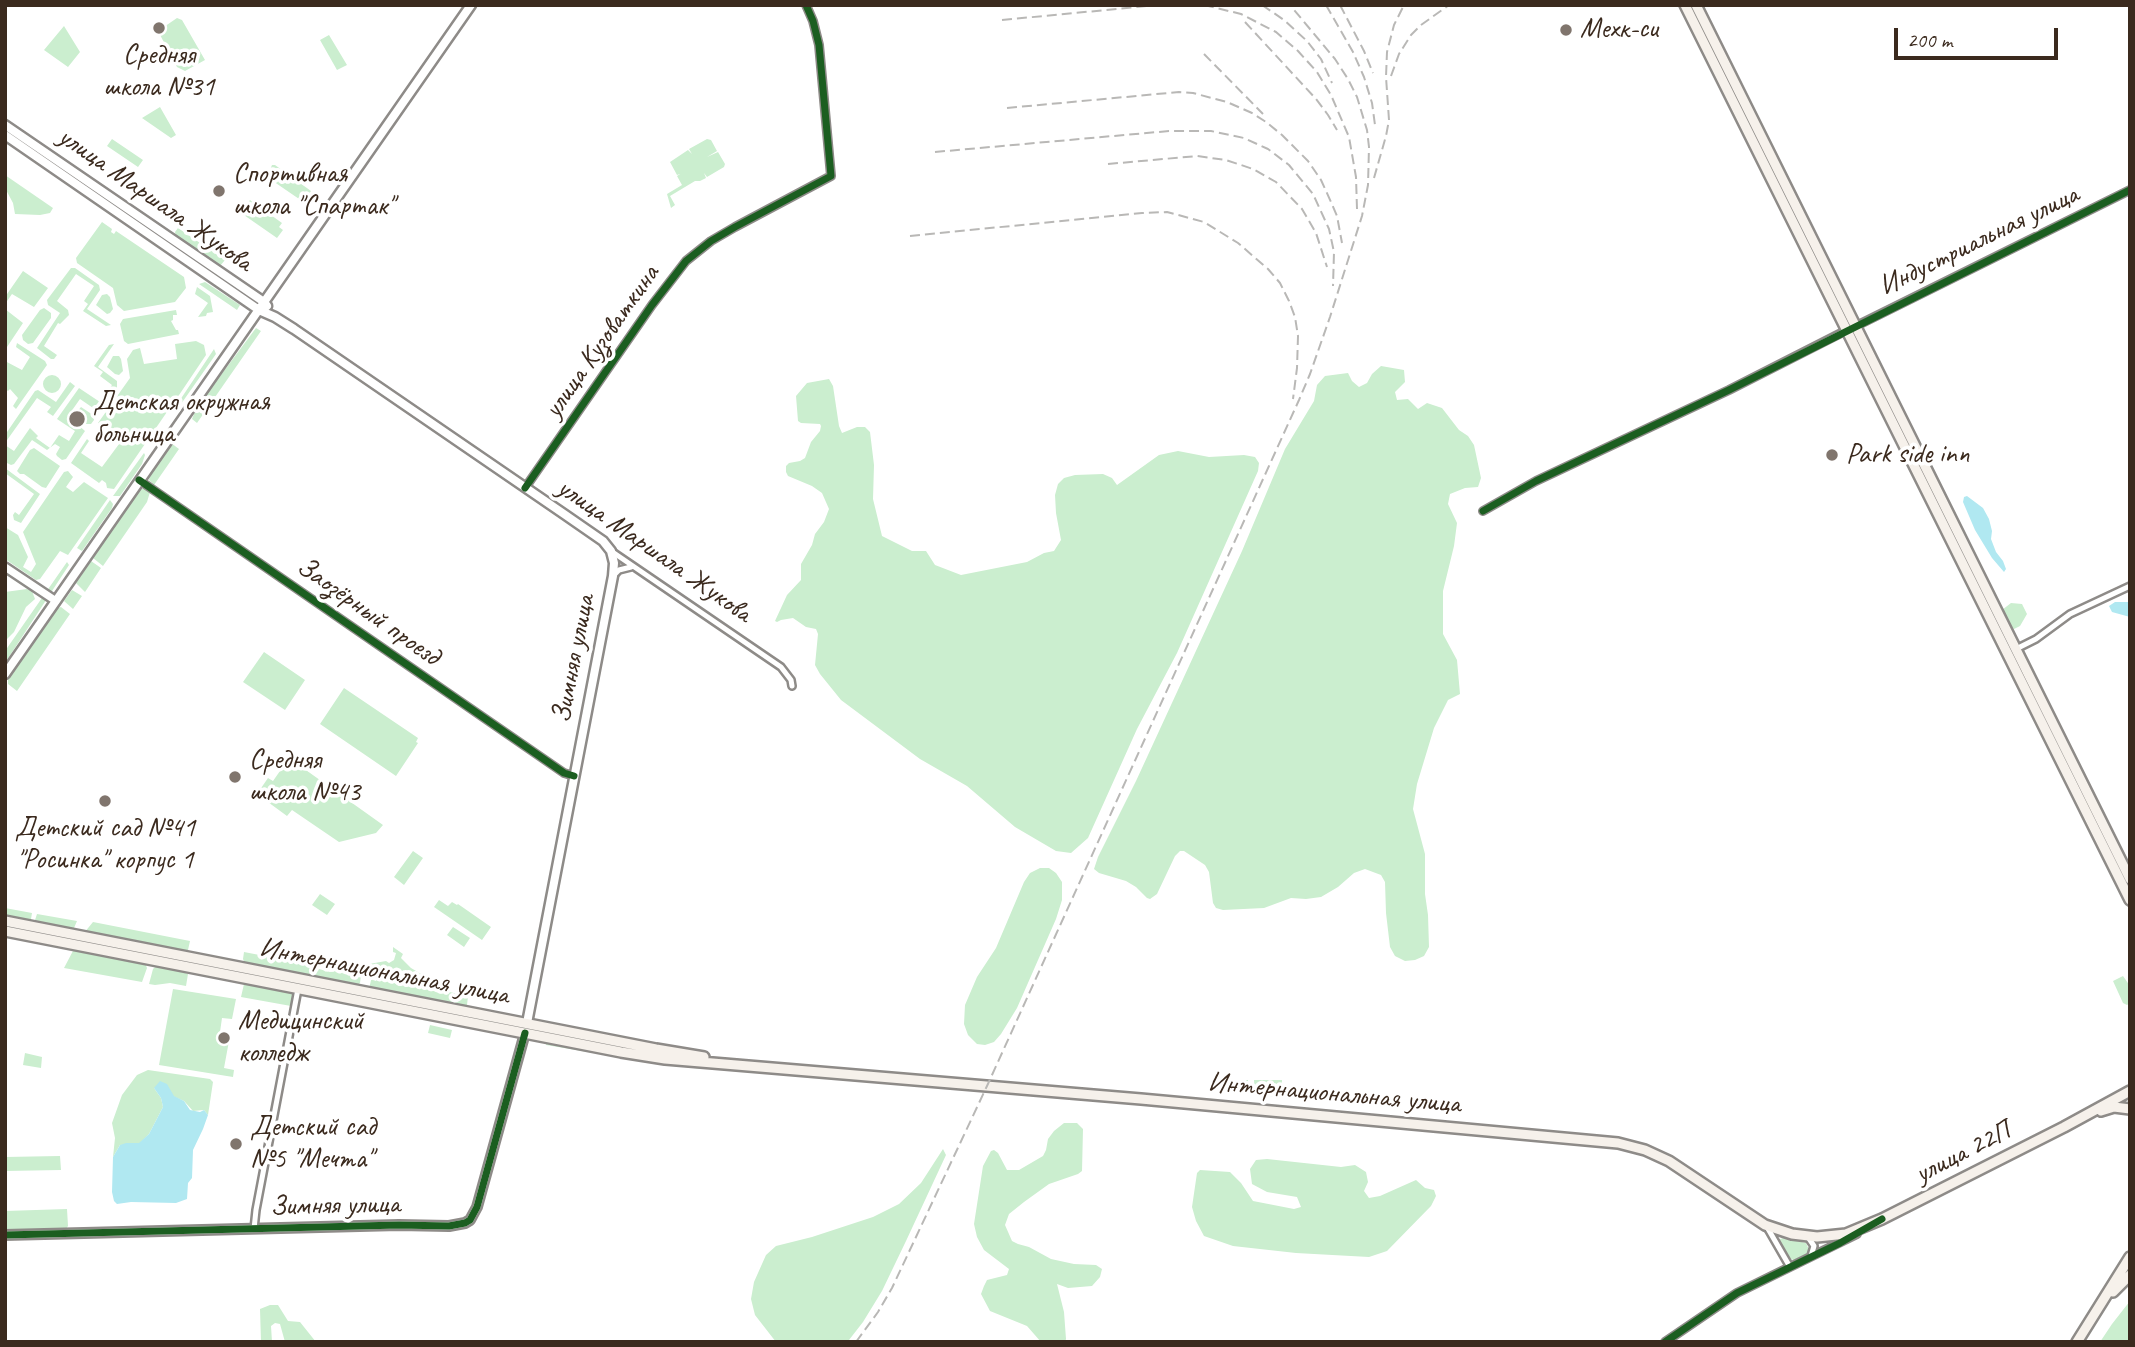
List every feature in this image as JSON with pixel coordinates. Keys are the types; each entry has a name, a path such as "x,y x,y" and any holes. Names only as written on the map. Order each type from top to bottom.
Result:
{"main road":[{"path":"5,674 471,5"},
{"path":"1686,5 2130,900"},
{"name":"Индустриальная улица","path":"1696,5 2130,879"},
{"name":"улица Маршала Жукова","path":"5,125 275,317 598,538 611,551"},
{"name":"улица Маршала Жукова","path":"5,135 221,278"},
{"name":"Зимняя улица","path":"527,1023 613,576 611,551"},
{"name":"Интернациональная улица","path":"5,920 656,1049 755,1065"},
{"name":"Интернациональная улица","path":"5,931 656,1058 1609,1142 1645,1150 1669,1161 1765,1225 1786,1232 1806,1236 1846,1234 1882,1219"},
{"path":"152,960 154,950"},
{"path":"421,1013 424,1003"},
{"path":"525,1033 527,1023"},
{"name":"улица 22П","path":"1882,1219 2130,1091"},
{"name":"улица 22П","path":"2064,1127 2114,1107 2130,1109"},
{"path":"2091,1322 2130,1256"},
{"path":"2077,1342 2113,1292 2130,1275"}],"street":[{"name":"улица Кузоваткина","path":"526,488 663,288 685,261 735,227 831,176 821,58 817,34 806,5"},
{"name":"Индустриальная улица","path":"1483,511 1536,481 1729,390 2130,190"},
{"name":"Заозёрный проезд","path":"139,480 564,773 575,776"},
{"name":"улица Маршала Жукова","path":"611,551 781,667 791,680 792,686"},
{"path":"613,576 623,560"},
{"path":"5,567 56,601"},
{"path":"613,576 622,569 633,567"},
{"path":"2016,649 2036,639 2070,614 2130,586"},
{"path":"254,1229 298,989"},
{"name":"Зимняя улица","path":"5,1235 449,1226 465,1223 470,1220 477,1207 525,1033"},
{"path":"1665,1342 1737,1293 1882,1219"},
{"path":"1765,1225 1790,1267"},
{"path":"1776,1240 1778,1235 1786,1232"},
{"path":"1806,1236 1814,1246 1809,1258"}],"green space":[{"path":"177,18 182,20 205,60 185,71 177,67 158,31"},
{"path":"64,26 80,52 68,67 44,50"},
{"path":"329,35 347,65 337,70 320,40"},
{"path":"160,107 176,135 171,138 142,118"},
{"path":"112,139 143,160 138,167 107,146"},
{"path":"707,139 711,140 717,151 707,157 718,152 724,167 707,177 704,173 706,178 695,181 670,196 675,205 671,208 667,194 682,185 677,176 680,174 677,175 670,162 688,150 692,154 689,149"},
{"path":"58,165 215,273 57,167"},
{"path":"272,165 311,191 305,200 302,201 267,177"},
{"path":"5,175 53,208 50,213 15,214 5,188"},
{"path":"250,200 282,223 279,227 283,230 277,238 241,213"},
{"path":"102,222 112,229 111,232 114,234 116,231 184,277 186,288 175,302 124,311 117,305 113,288 77,263 76,258"},
{"path":"178,228 225,260 220,266 176,238 175,232"},
{"path":"71,268 99,285 100,290 87,309 111,325 106,326 83,311 88,304 84,301 94,286 76,274 57,301 68,310 69,315 58,323 44,346 57,355 51,359 37,348 60,313 48,305 47,300"},
{"path":"23,271 48,288 34,307 12,294 5,304 5,297"},
{"path":"205,282 240,305 237,310 199,284"},
{"path":"197,287 210,296 213,312 207,313 206,316 198,317 208,303 195,294"},
{"path":"107,294 113,309 107,314 96,305 102,295"},
{"path":"44,308 51,313 51,318 33,343 28,344 22,335"},
{"path":"5,309 23,323 5,350"},
{"path":"176,310 177,315 173,315 171,321 179,334 128,344 124,341 120,324 123,319"},
{"path":"256,328 261,331 197,423 192,419 197,407"},
{"path":"196,341 204,345 206,355 173,404 167,406 169,409 114,489 107,488 102,480 99,483 71,463 87,439 89,441 81,453 102,467 122,440 98,423 130,378 127,359 133,350 140,348 144,364 177,359 175,344"},
{"path":"17,343 47,365 16,409 13,406 18,398 10,389 5,389 5,361 22,370 30,357 16,347"},
{"path":"114,344 98,367 117,381 117,387 100,410 80,399 68,416 85,431 66,459 62,460 56,454 60,447 55,444 50,447 59,435 69,441 75,431 57,419 79,388 100,402 112,385 100,376 103,372 94,366 109,345"},
{"path":"214,349 216,354 181,404 176,406"},
{"path":"113,356 119,356 121,359 123,371 119,375 107,367"},
{"path":"1381,366 1404,370 1405,382 1395,392 1397,400 1408,399 1418,409 1427,403 1442,408 1459,430 1468,436 1474,445 1481,478 1478,487 1465,488 1450,494 1448,504 1457,523 1443,591 1443,634 1457,660 1460,694 1448,700 1434,728 1417,784 1413,809 1425,854 1429,947 1424,956 1405,961 1395,956 1390,947 1385,882 1381,875 1365,869 1354,873 1321,897 1291,898 1264,908 1223,910 1216,908 1213,903 1209,872 1205,865 1184,851 1175,856 1157,894 1150,899 1126,881 1094,869 1242,551 1285,449 1314,401 1317,385 1325,376 1348,373 1359,387 1367,383"},
{"path":"48,375 56,375 61,384 59,391 48,393 43,388 43,380"},
{"path":"829,379 833,386 842,433 857,427 865,427 870,432 874,465 873,499 882,536 912,551 926,551 935,565 961,575 1027,562 1054,551 1061,540 1055,495 1058,484 1064,478 1103,474 1112,478 1117,485 1159,455 1178,451 1209,457 1244,455 1255,457 1259,463 1258,471 1177,653 1137,729 1088,838 1071,853 1056,851 1015,827 967,786 920,759 841,700 815,665 818,634 816,629 806,627 793,618 775,621 787,595 801,580 801,564 829,509 822,493 788,476 786,472 789,463 805,458 821,426 798,421 796,396 807,383"},
{"path":"70,382 75,386 53,416 47,412 51,407 37,398 5,443 5,435 35,391 38,390 56,402"},
{"path":"81,407 93,415 91,424 77,418 76,413"},
{"path":"30,428 38,436 36,438 50,448 47,450 32,440 14,464 5,462 5,445 14,451"},
{"path":"171,443 179,449 154,485 149,480 150,475"},
{"path":"34,448 60,466 46,488 17,471"},
{"path":"144,453 142,464 120,496 113,496"},
{"path":"5,468 40,494 21,523 14,520 13,515 15,512 19,515 34,494 5,473"},
{"path":"68,471 73,477 66,487 73,492 84,482 108,498 68,555 60,551 40,579 36,580 5,559 5,527 18,535 28,557 23,567 31,572 36,564 23,532 64,472"},
{"path":"145,488 150,492 147,502 103,566 93,558 139,490"},
{"path":"110,500 112,508 82,551 77,548"},
{"path":"91,561 101,568 85,592 76,583"},
{"path":"67,562 69,565 5,663 5,651"},
{"path":"27,589 32,591 35,599 26,607 14,632 5,641 5,592"},
{"path":"72,590 82,596 73,609 64,601"},
{"path":"2011,603 2022,604 2027,614 2020,626 2014,629 2010,627 2002,610"},
{"path":"61,607 70,614 17,691 8,684 8,680 57,608"},
{"path":"264,652 305,680 285,710 243,682"},
{"path":"344,688 418,738 418,743 396,776 320,724"},
{"path":"289,758 383,825 376,833 339,842 292,810 287,816 257,794 268,778 273,781"},
{"path":"413,851 423,858 404,885 394,877"},
{"path":"1040,868 1049,868 1062,882 1062,900 1056,919 1017,1008 1001,1034 994,1042 977,1044 968,1035 964,1024 965,1005 977,977 996,948 1024,882 1030,873"},
{"path":"320,894 335,904 327,915 312,905"},
{"path":"439,900 448,906 452,902 458,904 491,927 482,940 434,907"},
{"path":"5,908 32,913 31,919 27,921 5,917"},
{"path":"37,914 77,921 74,928 69,930 38,923 35,920"},
{"path":"93,922 190,941 188,950 177,951 84,933"},
{"path":"453,927 470,938 464,947 447,935"},
{"path":"393,947 403,954 401,958 411,968 445,988 367,973 369,964 386,961 389,963 394,960 396,953 393,952"},
{"path":"74,949 145,963 147,968 142,982 64,968"},
{"path":"244,952 311,965 330,972 339,970 361,975 360,983 356,986 245,964"},
{"path":"156,966 188,974 186,986 170,983 149,984"},
{"path":"372,976 376,981 378,977 468,996 467,1005 455,1006 369,989"},
{"path":"2123,976 2130,986 2130,1003 2127,1005 2123,1003 2113,981"},
{"path":"244,984 291,992 291,1006 241,997"},
{"path":"173,989 236,999 232,1019 222,1018 219,1039 229,1041 224,1068 234,1070 233,1077 159,1065"},
{"path":"430,1025 452,1030 450,1038 428,1033"},
{"path":"546,1041 703,1069 666,1065 546,1045"},
{"path":"25,1053 42,1057 41,1068 23,1065"},
{"path":"148,1070 210,1079 213,1082 208,1115 204,1110 193,1111 184,1101 154,1088 163,1107 149,1134 139,1144 120,1145 113,1157 115,1138 112,1123 122,1095 137,1075"},
{"path":"1216,1080 1248,1080 1248,1094 1217,1092"},
{"path":"1254,1080 1282,1080 1282,1097 1255,1095"},
{"path":"1064,1123 1077,1123 1083,1129 1082,1171 1049,1184 1009,1214 1005,1225 1012,1241 1051,1259 1096,1265 1102,1269 1100,1277 1092,1286 1068,1288 1057,1284 1064,1312 1066,1339 1065,1342 1041,1342 1027,1326 990,1311 981,1294 984,1286 987,1280 1007,1275 1009,1269 984,1250 974,1224 983,1166 991,1151 998,1153 1007,1170 1019,1170 1043,1156 1048,1139"},
{"path":"943,1149 946,1155 882,1291 849,1340 776,1342 755,1315 751,1299 754,1282 766,1255 776,1246 873,1217 899,1204 921,1183"},
{"path":"60,1156 61,1170 5,1171 5,1157"},
{"path":"1256,1160 1341,1167 1355,1165 1366,1172 1368,1182 1364,1191 1369,1198 1416,1180 1425,1188 1434,1190 1436,1196 1431,1206 1387,1251 1369,1257 1233,1246 1204,1236 1192,1207 1197,1173 1200,1170 1230,1172 1253,1201 1294,1209 1301,1207 1297,1197 1267,1192 1252,1184 1250,1169"},
{"path":"67,1209 66,1229 5,1230 5,1211"},
{"path":"1783,1238 1806,1243 1810,1252 1796,1261 1791,1259 1779,1241"},
{"path":"2130,1301 2130,1342 2100,1342 2112,1324"},
{"path":"278,1305 288,1321 300,1322 316,1342 285,1342 280,1324 275,1323 271,1326 272,1342 261,1342 260,1309"}],"water":[{"path":"1967,496 1983,508 1989,519 1991,539 2003,561 2006,569 2004,572 1975,530 1963,502"},
{"path":"2115,602 2130,602 2130,617 2112,612 2109,606"},
{"path":"160,1081 167,1084 174,1096 184,1101 190,1110 204,1110 208,1115 193,1150 192,1178 188,1183 187,1199 176,1203 117,1204 112,1192 113,1157 120,1145 139,1143 149,1134 163,1107 154,1088"}],"railway":[{"path":"1002,20 1158,5"},
{"path":"1204,5 1241,14 1276,32 1317,72 1331,95 1349,137 1356,177 1357,209"},
{"path":"1262,5 1307,41 1321,59 1332,83"},
{"path":"856,1342 892,1288 987,1086 1299,400 1330,317 1362,216 1368,185 1367,130 1357,97 1348,79 1335,59 1290,5"},
{"path":"1326,5 1364,77 1375,125"},
{"path":"1340,5 1373,73"},
{"path":"1374,178 1389,120 1387,52 1394,25 1404,5"},
{"path":"1391,76 1399,54 1411,35 1449,5"},
{"path":"1245,22 1316,99 1337,130"},
{"path":"1204,54 1263,114"},
{"path":"1007,108 1179,92 1227,102 1266,122 1308,161 1321,180 1337,216 1342,243"},
{"path":"935,152 1169,131 1211,131 1244,138 1268,149 1289,165 1313,194 1329,229 1334,252 1333,286"},
{"path":"1108,164 1197,156 1226,160 1253,169 1276,182 1302,209 1316,233 1327,267"},
{"path":"910,236 1142,213 1167,212 1204,222 1238,243 1280,283 1295,317 1298,336 1293,399"}],"cycle path":[{"path":"525,488 652,305 686,261 711,241 831,176 819,45 806,5"},
{"path":"1483,511 1536,481 1729,390 2130,190"},
{"path":"139,480 564,773 574,776"},
{"path":"5,1235 449,1226 465,1223 470,1220 477,1207 525,1033"},
{"path":"1665,1342 1737,1293 1840,1243 1882,1219"}],"place":[{"name":"Средняя школа №31","path":"159,28"},
{"name":"Мехк-си","path":"1566,30"},
{"name":"Спортивная школа \"Спартак\"","path":"219,191"},
{"name":"Детская окружная больница","path":"77,419"},
{"name":"Park side inn","path":"1832,455"},
{"name":"Средняя школа №43","path":"235,777"},
{"name":"Детский сад №41 \"Росинка\" корпус 1","path":"105,801"},
{"name":"Медицинский колледж","path":"224,1038"},
{"name":"Детский сад №5 \"Мечта\"","path":"236,1144"}]}
